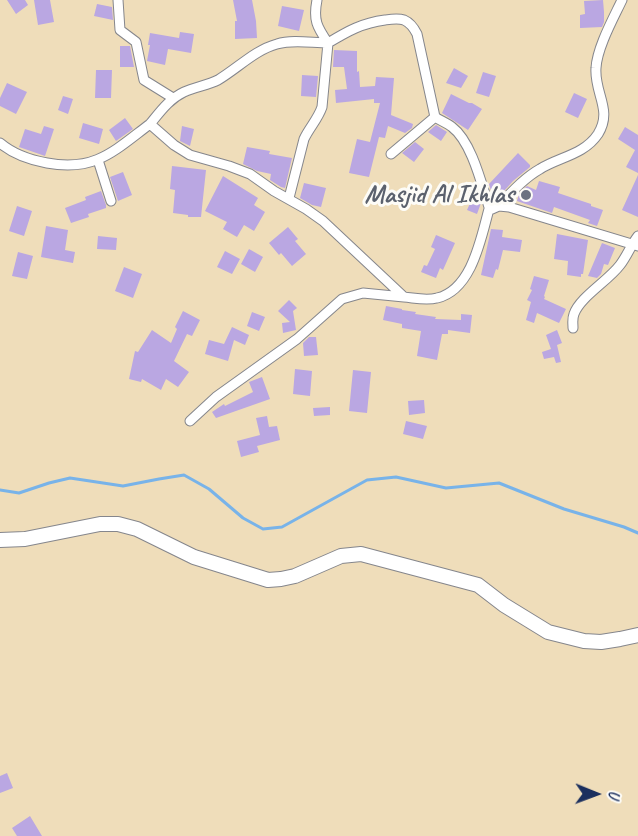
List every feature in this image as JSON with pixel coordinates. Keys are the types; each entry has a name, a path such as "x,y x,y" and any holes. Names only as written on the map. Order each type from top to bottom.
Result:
{"main road":[{"path":"0,540 25,539 100,524 118,524 137,529 194,557 268,580 295,576 341,556 362,554 478,585 504,605 548,632 584,641 601,642 638,635"}],"street":[{"path":"118,0 120,30 136,42 144,80 173,98"},
{"path":"289,198 304,139 307,131 320,115 322,107 328,43 318,29 315,18 317,0"},
{"path":"495,208 514,189 540,169 580,150 596,137 604,118 604,106 598,89 596,69 598,54 622,0"},
{"path":"0,143 15,153 63,166 98,160 113,152 150,124 173,98 217,80 265,48 286,42 328,43 369,22 397,18 406,20 417,34 435,117 464,138 495,208"},
{"path":"391,154 435,117"},
{"path":"150,124 174,145 190,155 250,174 323,221 404,297"},
{"path":"98,160 111,201"},
{"path":"190,420 216,397 297,339 342,299 363,293 422,299 438,298 450,293 470,270 489,208 509,207 636,242 603,284 580,303 573,317 573,328"}],"building":[{"path":"7,0 25,0 28,5 16,14"},
{"path":"34,0 50,0 54,22 38,25"},
{"path":"233,0 252,0 257,38 235,39 235,21 237,21"},
{"path":"603,0 604,22 602,27 580,28 580,15 585,14 584,1"},
{"path":"97,4 112,7 113,20 94,16"},
{"path":"282,6 304,10 299,31 278,26"},
{"path":"180,32 194,34 191,53 168,49 165,65 147,61 150,33 179,38"},
{"path":"120,46 130,46 134,67 120,67"},
{"path":"334,50 357,51 360,87 375,86 376,77 394,78 391,115 413,124 412,128 405,133 388,126 385,138 379,137 369,177 349,173 357,139 370,142 380,103 374,103 374,99 336,103 335,90 347,89 344,67 333,67"},
{"path":"454,68 468,76 461,88 446,83"},
{"path":"96,70 112,70 111,98 95,98"},
{"path":"483,72 496,76 489,97 476,93"},
{"path":"302,75 318,76 316,97 301,96"},
{"path":"7,83 27,92 16,114 0,106 0,98"},
{"path":"574,93 587,99 578,118 565,112"},
{"path":"451,94 482,109 468,130 442,113"},
{"path":"63,96 73,99 68,114 58,110"},
{"path":"125,118 133,129 116,141 109,130"},
{"path":"83,123 103,129 99,144 79,138"},
{"path":"436,125 447,132 441,141 428,132"},
{"path":"44,126 54,129 45,156 19,147 25,129 41,134"},
{"path":"182,126 194,129 190,146 180,141"},
{"path":"625,127 638,135 638,173 626,167 635,150 618,139"},
{"path":"415,142 424,149 414,162 402,153"},
{"path":"247,147 292,158 285,188 270,180 271,174 257,171 243,164"},
{"path":"518,153 530,167 496,200 489,184"},
{"path":"172,166 206,170 201,217 188,217 188,215 173,213 175,190 170,189"},
{"path":"123,172 132,195 118,201 110,177"},
{"path":"638,175 638,217 622,210"},
{"path":"223,176 258,198 254,205 265,212 254,231 244,225 237,237 223,229 227,222 205,211"},
{"path":"539,181 560,187 558,193 603,210 597,226 588,223 590,220 554,207 552,213 517,201 519,194 527,186 536,190"},
{"path":"304,183 326,188 321,207 300,198"},
{"path":"101,191 106,208 71,223 65,208"},
{"path":"472,199 481,203 477,214 467,210"},
{"path":"17,206 32,211 24,236 9,231"},
{"path":"46,226 68,230 65,250 75,252 73,263 41,257"},
{"path":"288,227 298,239 295,241 306,254 292,266 269,243"},
{"path":"491,229 503,230 502,237 522,240 520,252 503,250 498,270 496,269 493,278 481,275"},
{"path":"557,234 588,240 581,277 567,275 568,261 554,259"},
{"path":"436,235 455,243 443,270 440,268 436,278 421,272 424,265 427,266 435,249 431,247"},
{"path":"98,236 117,238 116,250 97,249"},
{"path":"602,243 615,248 608,265 604,264 597,278 588,276"},
{"path":"249,249 263,257 255,272 241,264"},
{"path":"225,251 240,259 232,274 217,267"},
{"path":"18,252 33,256 27,279 12,276"},
{"path":"124,267 142,274 133,298 115,291"},
{"path":"534,276 549,280 544,299 566,309 559,323 537,313 534,323 526,320 531,302 527,300 532,290 530,289"},
{"path":"289,300 297,308 293,311 296,330 283,333 282,323 290,322 278,311"},
{"path":"386,306 436,317 435,319 461,320 461,314 472,315 470,333 448,330 448,334 442,334 437,360 417,356 421,331 402,328 402,324 383,320"},
{"path":"183,311 200,320 192,336 187,334 174,361 189,372 178,387 166,379 161,390 142,379 141,382 129,379 135,351 138,352 152,330 171,343 177,329 175,327"},
{"path":"252,312 265,317 259,331 247,326"},
{"path":"232,327 249,335 245,345 234,340 228,361 205,354 209,340 224,344"},
{"path":"557,330 562,343 557,345 561,362 556,363 554,357 544,359 542,352 551,349 546,335"},
{"path":"309,337 316,337 318,355 304,356 303,343"},
{"path":"295,369 312,371 310,396 293,394"},
{"path":"353,370 371,372 367,413 349,411"},
{"path":"262,377 270,399 216,418 212,412 224,404 225,406 253,392 249,382"},
{"path":"424,400 425,413 409,415 408,401"},
{"path":"330,407 330,415 314,416 313,408"},
{"path":"267,416 269,427 277,426 280,440 257,446 259,452 241,457 237,441 260,435 256,418"},
{"path":"406,421 427,426 423,439 403,434"},
{"path":"7,773 13,788 0,793 0,776"},
{"path":"30,816 42,836 17,836 12,828"}],"waterway":[{"path":"0,490 19,493 70,478 123,486 184,475 209,489 243,518 263,529 282,527 367,480 396,477 446,488 499,483 564,509 638,533"}],"place":[{"name":"Masjid Al Ikhlas","path":"526,195"}]}
